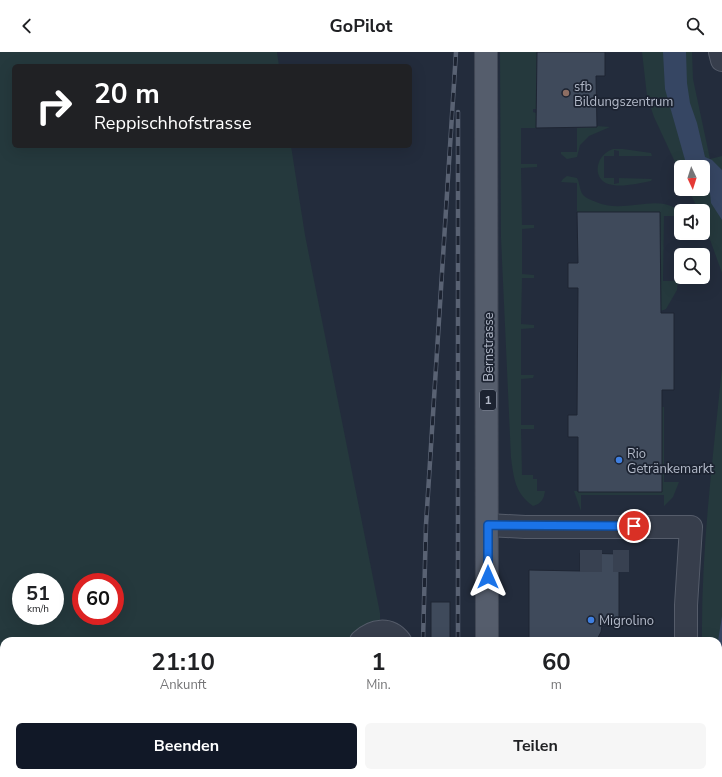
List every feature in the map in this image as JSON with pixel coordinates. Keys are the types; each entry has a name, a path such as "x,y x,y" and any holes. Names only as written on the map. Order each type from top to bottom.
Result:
{"main road":[{"name":"Bernstrasse","path":"486,52 487,637"}],"street":[{"path":"720,52 722,60"},
{"path":"488,525 525,527 690,527 686,637"},
{"path":"366,637 371,633 378,632 391,633 396,637"}],"green space":[{"path":"0,52 277,52 279,64 12,64 12,148 291,148 305,235 380,613 380,636 378,637 0,637"},
{"path":"500,52 537,52 536,109 533,109 533,112 536,113 536,128 521,128 521,164 537,164 537,167 521,168 522,225 534,225 534,228 522,229 522,274 534,275 534,278 522,278 521,324 534,325 534,328 521,329 521,375 534,375 533,378 521,379 521,425 534,425 534,429 521,429 522,475 533,475 533,479 537,479 537,491 545,491 542,501 533,506 522,496 516,485 511,458 501,238"},
{"path":"642,52 692,52 693,79 710,159 722,156 722,273 710,240 710,204 696,204 692,196 710,196 710,160 674,160 654,117 647,96"},
{"path":"597,126 610,127 589,136 580,145 577,157 567,159 561,154 561,152 577,152 577,128"},
{"path":"613,149 651,153 652,156 619,156 619,151 614,150 614,156 604,156 604,178 614,178 614,184 619,183 619,178 652,179 651,181 622,186 606,183 601,180 598,175 599,163 606,152"},
{"path":"567,176 577,178 583,195 596,202 606,205 627,206 658,203 674,208 674,216 664,216 663,281 674,281 674,284 678,284 677,290 666,309 661,311 660,212 577,212 577,183 561,182"},
{"path":"722,367 722,637 702,637 703,572 708,504"},
{"path":"662,407 664,407 664,482 679,482 673,497 664,506 664,495 581,495 581,511 574,491 662,492"}],"water":[{"path":"663,52 686,52 687,83 690,103 697,123 705,157 712,160 722,170 722,220 711,203 710,160 685,160 665,89"},
{"path":"722,616 722,637 719,637"}],"building":[{"name":"sfb Bildungszentrum","path":"537,52 605,52 605,76 596,76 597,127 536,128"},
{"path":"577,212 660,212 661,313 674,313 674,390 662,390 662,492 578,492 578,437 568,437 568,415 577,415 578,288 568,288 568,263 578,263"},
{"path":"580,553 619,554 619,625 602,626 598,637 529,637 529,570 580,571"},
{"path":"431,602 450,602 450,637 431,637"}],"tunnel":[{"path":"580,561 629,561"}],"railway":[{"path":"423,637 426,525 456,52"},
{"path":"458,112 458,637"}],"place":[{"name":"sfb Bildungszentrum","path":"566,93"},
{"name":"Rio Getränkemarkt","path":"619,460"},
{"name":"Migrolino","path":"591,620"}],"route":[{"path":"488,577 488,525 525,527 634,526"}]}
